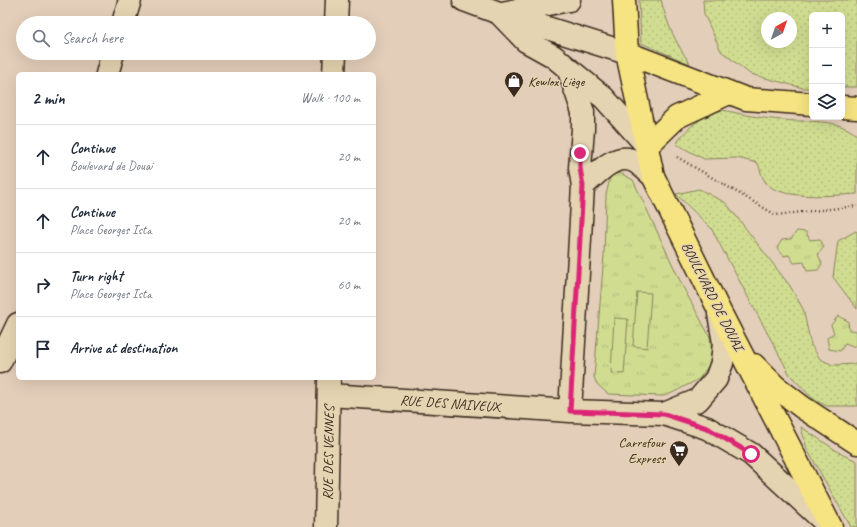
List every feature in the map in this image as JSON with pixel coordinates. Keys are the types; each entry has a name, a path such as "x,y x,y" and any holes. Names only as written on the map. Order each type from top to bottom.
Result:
{"main road":[{"name":"BOULEVARD DE DOUAI","path":"624,0 626,53 653,176 718,308 831,527"},
{"path":"626,53 746,99 809,104"},
{"path":"647,146 677,118 729,93"},
{"path":"845,107 857,108"},
{"path":"741,352 776,387 820,419 857,443"},
{"path":"820,419 847,424 857,424"}],"street":[{"path":"336,16 337,0"},
{"path":"464,0 499,13 626,53"},
{"path":"499,13 569,0"},
{"path":"124,16 127,1"},
{"path":"499,13 526,41 554,56 604,98 647,146"},
{"path":"108,72 112,60"},
{"path":"334,72 335,60"},
{"path":"568,68 583,112 580,168 583,186 570,411"},
{"path":"583,186 608,164 620,160 635,161 653,176"},
{"path":"664,414 698,400 716,379 722,363 724,343 718,308"},
{"path":"0,362 16,328"},
{"name":"RUE DES NAIVEUX","path":"329,386 570,411 664,414"},
{"name":"RUE DES VENNES","path":"326,527 329,386"},
{"name":"BOULEVARD DE DOUAI","path":"664,414 707,428 751,454 831,527"}],"path":[{"path":"673,155 776,215 857,206"}],"green space":[{"path":"639,0 661,0 672,34 690,64 641,43"},
{"path":"703,0 857,0 857,87 845,87 845,12 809,12 809,88 803,88 750,74 721,51 704,14"},
{"path":"722,110 768,119 830,123 848,129 857,135 857,194 809,196 784,192 774,189 766,183 758,163 737,158 704,159 676,144 696,122"},
{"path":"620,173 633,180 683,287 710,337 712,355 709,365 699,379 663,396 608,394 597,384 594,377 604,255 606,195 610,178 614,174"},
{"path":"699,189 726,203 790,286 803,309 811,345 820,359 833,365 857,364 857,406 827,406 813,399 790,375 711,228 676,194"},
{"path":"797,231 806,232 810,240 820,239 824,247 818,254 822,264 818,270 807,271 804,262 794,263 789,255 784,256 777,248 782,240 791,239"},
{"path":"856,231 857,309 833,277 838,241"},
{"path":"637,292 651,293 647,348 633,346"},
{"path":"838,316 848,321 849,330 857,331 857,344 853,347 845,344 840,351 829,349 827,338 834,333 831,325"},
{"path":"614,318 628,319 624,374 611,373"},
{"path":"801,427 843,455 857,461 857,527 851,527 807,449"}],"place":[{"name":"Kewlox Liège","path":"514,98"},
{"name":"Carrefour Express","path":"679,467"}],"route":[{"path":"580,153 580,168 583,186 570,411 664,414 707,428 751,454"}]}
